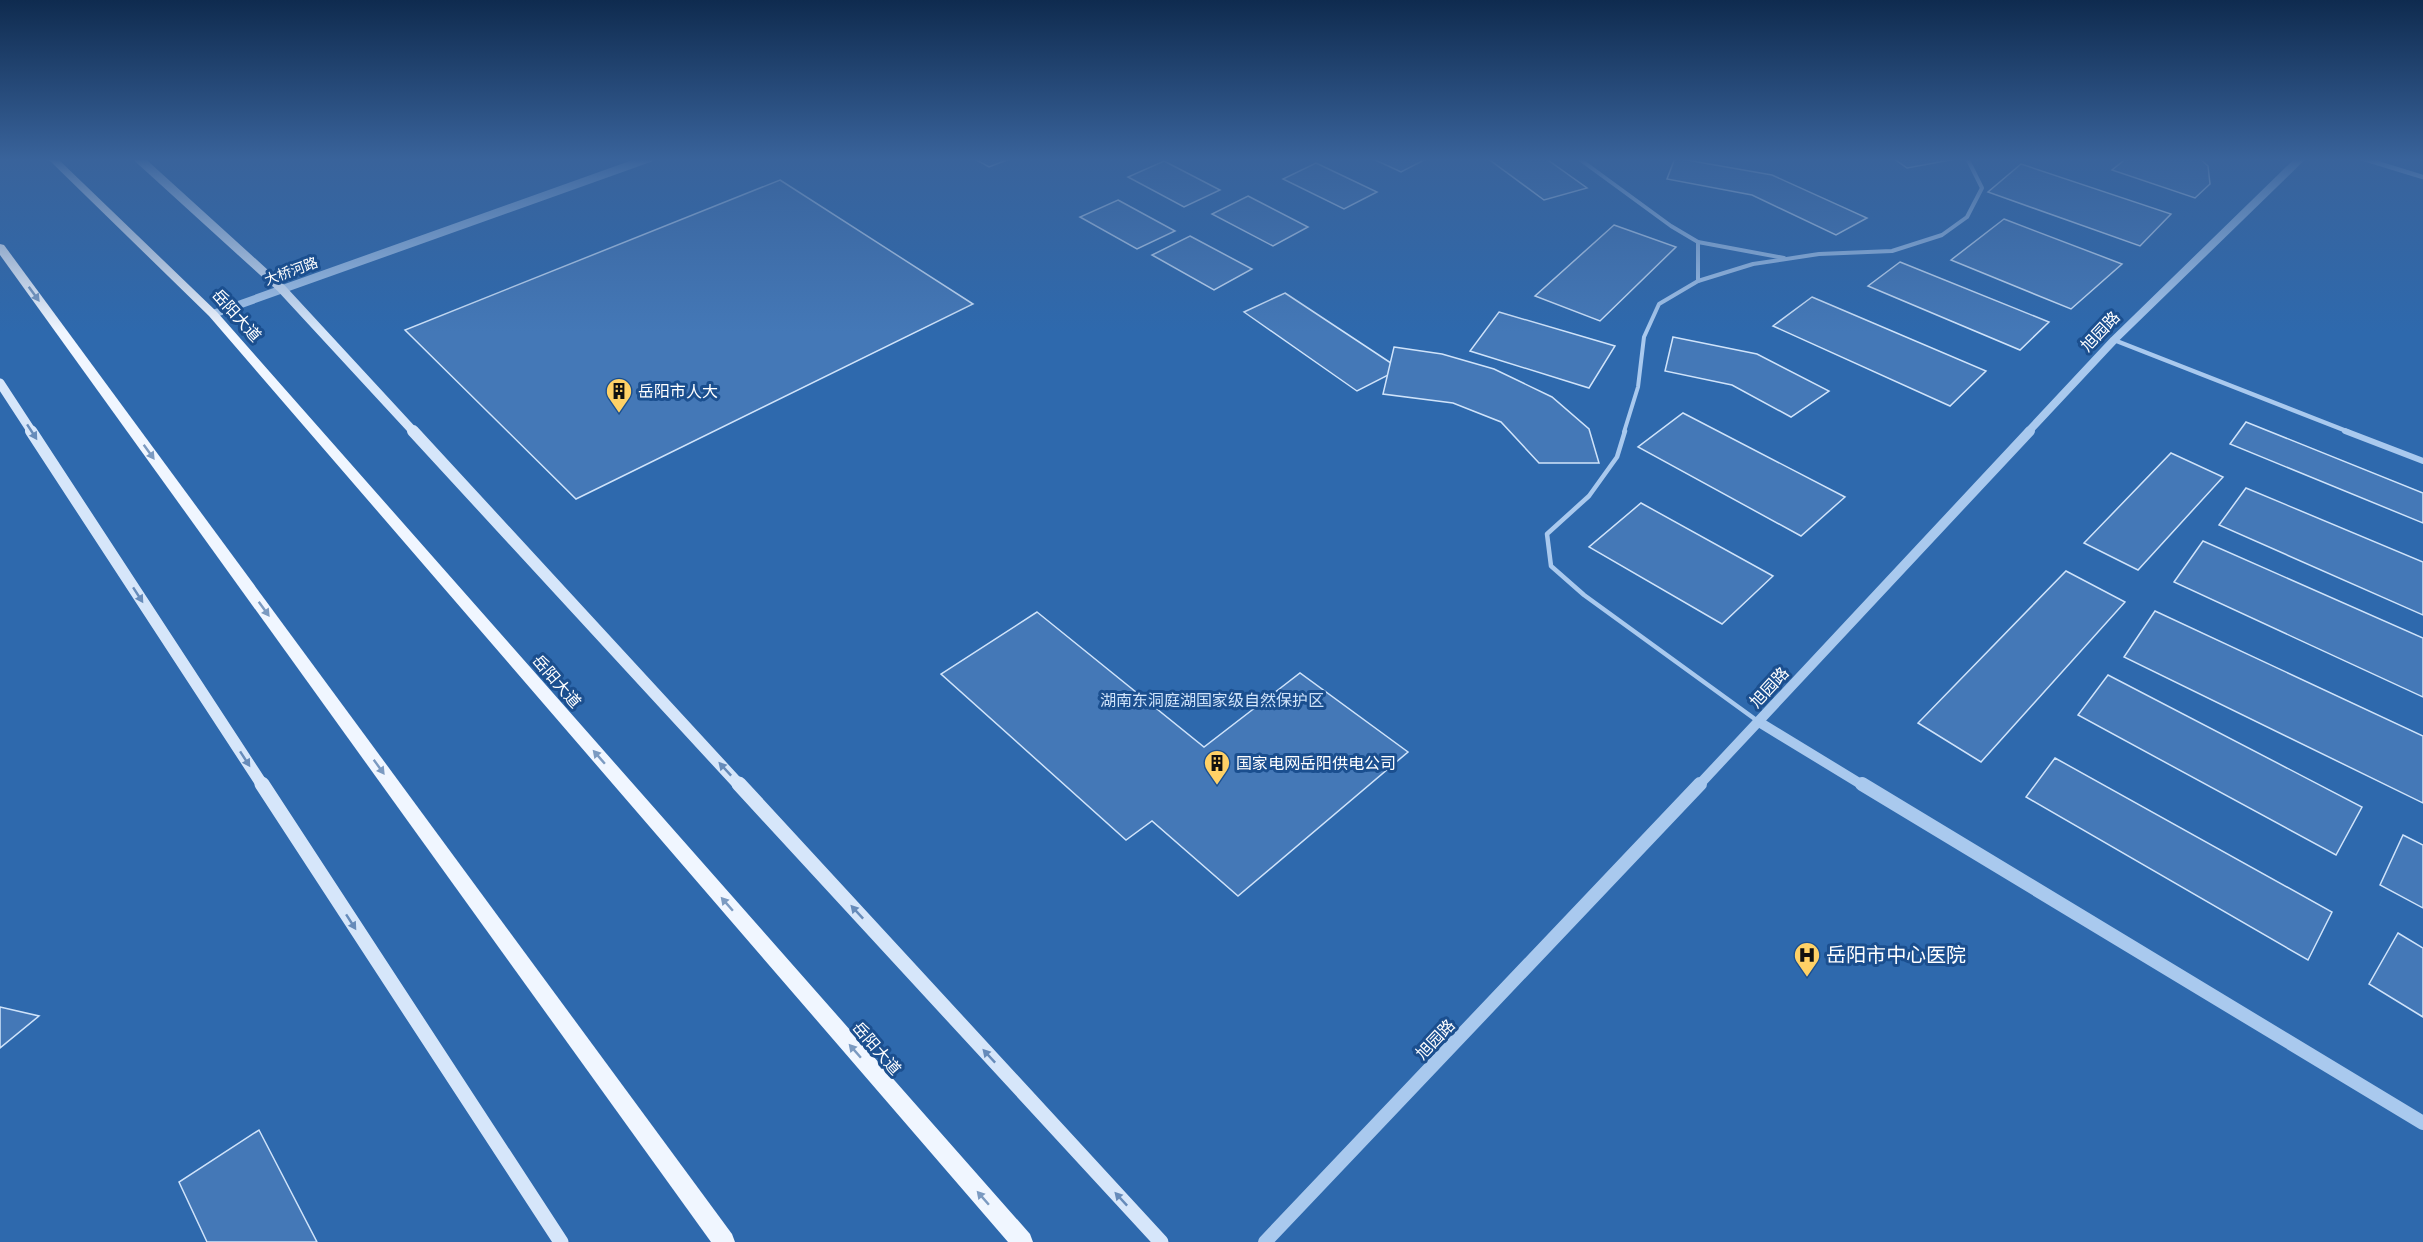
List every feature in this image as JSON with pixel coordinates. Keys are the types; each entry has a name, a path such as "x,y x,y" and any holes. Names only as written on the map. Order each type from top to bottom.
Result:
{"main road":[{"name":"岳阳大道","path":"112,216 213,314 1022,1242"},
{"path":"202,216 281,288 1161,1242"},
{"path":"0,247 724,1242"},
{"path":"0,383 561,1242"}],"street":[{"name":"大桥河路","path":"213,314 484,216"},
{"name":"旭园路","path":"1265,1242 1759,722 2114,339 2241,216"},
{"path":"2114,339 2423,461"},
{"path":"1759,722 2423,1123"}],"lane":[{"path":"1657,216 1698,242 1790,258"},
{"path":"1759,722 1584,595 1551,566 1547,534 1589,496 1617,457 1638,387 1644,337 1659,304 1698,281 1753,264 1818,254 1892,251 1942,235 1969,216"},
{"path":"1698,242 1698,281"}],"green space":[{"name":"湖南东洞庭湖国家级自然保护区","path":"0,216 2423,216 2423,1242 0,1242"}],"building":[{"name":"岳阳市人大","path":"690,216 836,216 973,304 576,499 405,330"},
{"path":"1147,216 1175,231 1137,249 1080,217"},
{"path":"1216,216 1287,216 1308,227 1273,246"},
{"path":"1796,216 1862,216 1867,218 1836,235"},
{"path":"2055,216 2169,216 2140,246"},
{"path":"2004,219 2122,264 2071,309 1951,260"},
{"path":"1614,225 1676,247 1600,321 1535,296"},
{"path":"1190,236 1252,269 1214,290 1152,255"},
{"path":"1900,262 2049,322 2020,350 1868,286"},
{"path":"1285,293 1400,369 1357,391 1244,312"},
{"path":"1812,297 1986,371 1950,406 1773,326"},
{"path":"1499,312 1615,346 1589,388 1470,351"},
{"path":"1673,337 1757,354 1829,391 1791,417 1732,385 1665,371"},
{"path":"1394,347 1442,354 1494,369 1552,397 1589,429 1599,463 1539,463 1501,422 1453,403 1383,394"},
{"path":"1683,413 1845,497 1801,536 1638,447"},
{"path":"2246,422 2423,493 2423,523 2230,444"},
{"path":"2171,453 2223,477 2138,570 2084,543"},
{"path":"2246,488 2423,562 2423,615 2219,525"},
{"path":"1641,503 1773,576 1722,624 1589,547"},
{"path":"2203,541 2423,638 2423,697 2174,582"},
{"path":"2066,571 2125,602 1981,762 1918,723"},
{"path":"2155,611 2423,736 2423,803 2124,657"},
{"name":"国家电网岳阳供电公司","path":"1037,612 1204,747 1300,673 1408,752 1238,896 1152,821 1126,840 941,674"},
{"path":"2108,675 2362,807 2336,855 2078,715"},
{"path":"2055,758 2332,912 2308,960 2026,797"},
{"path":"2403,835 2423,845 2423,908 2380,885"},
{"path":"2398,933 2423,948 2423,1017 2369,984"},
{"path":"0,1007 39,1016 0,1048"},
{"path":"259,1130 317,1242 207,1242 179,1182"}],"place":[{"name":"岳阳市人大","path":"619,414"},
{"name":"国家电网岳阳供电公司","path":"1217,786"},
{"name":"岳阳市中心医院","path":"1807,978"}]}
